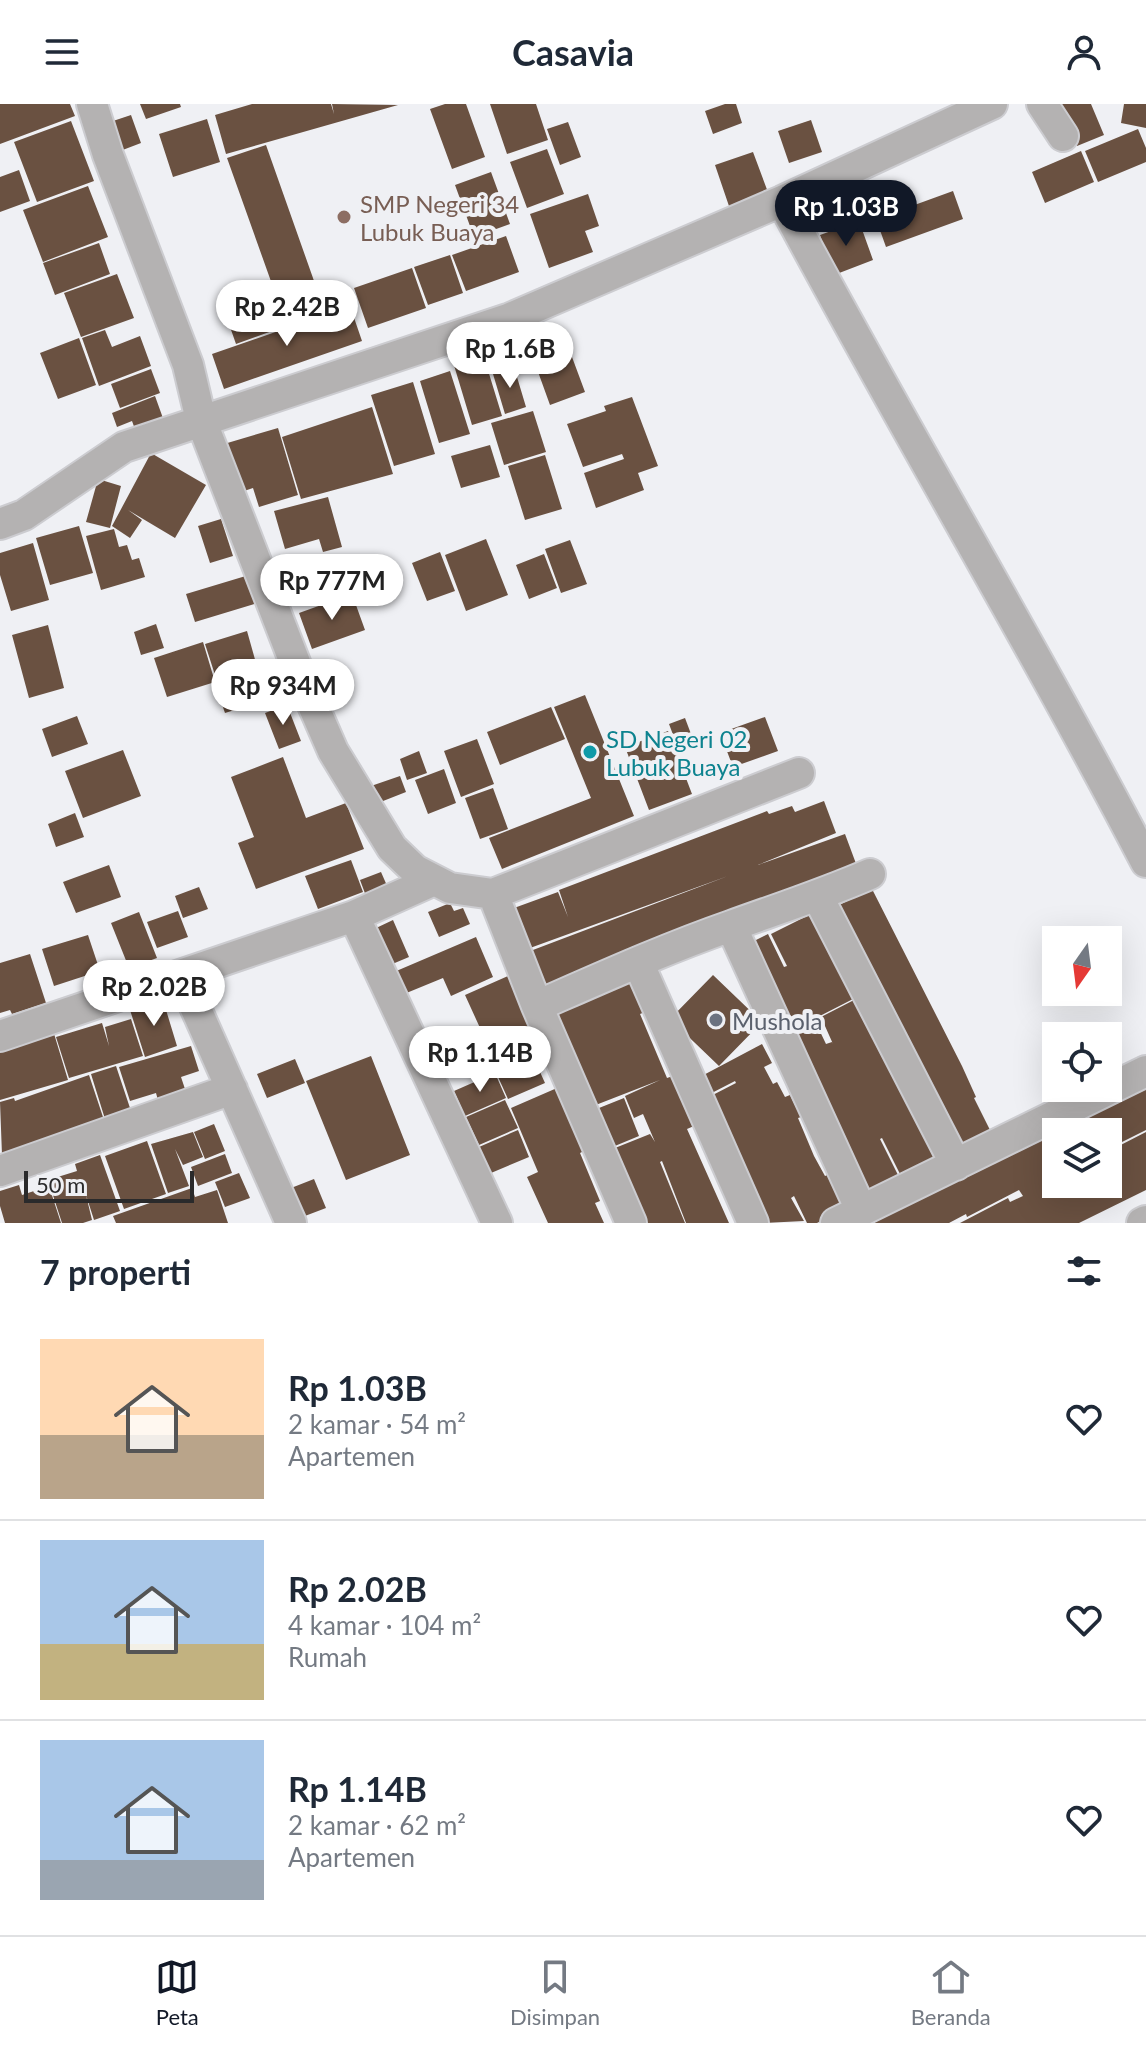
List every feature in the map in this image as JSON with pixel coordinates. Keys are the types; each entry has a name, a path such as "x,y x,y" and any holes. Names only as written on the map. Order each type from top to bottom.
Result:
{"street":[{"path":"92,104 108,155 188,365 201,420 299,673 333,751 392,848 415,870 450,888 493,894 799,773"},
{"path":"0,524 24,515 124,447 508,319 782,201 992,104"},
{"path":"1042,104 1063,136"},
{"path":"782,201 853,335 1007,603 1031,653 1146,862"},
{"path":"537,1006 638,962 818,897 870,874"},
{"path":"0,1036 354,916 432,881"},
{"path":"493,894 537,1006 631,1223"},
{"path":"818,897 956,1165"},
{"path":"354,916 497,1223"},
{"path":"731,926 848,1216 1146,1071"},
{"path":"638,962 753,1223"},
{"path":"181,975 288,1222"},
{"path":"0,1171 232,1089"}],"building":[{"path":"0,104 70,104 75,116 0,144"},
{"path":"140,104 180,104 181,107 146,119"},
{"name":"SMP Negeri 34 Lubuk Buaya","path":"252,104 331,104 334,114 332,104 398,105 226,154 215,115"},
{"name":"SMP Negeri 34 Lubuk Buaya","path":"445,104 466,104 485,157 452,169 430,109"},
{"path":"490,104 536,104 548,140 507,154"},
{"path":"725,104 736,104 742,123 713,134 705,111"},
{"path":"1061,104 1091,104 1104,135 1077,146"},
{"path":"1124,104 1146,104 1146,128 1121,123"},
{"path":"131,115 141,143 120,151 110,122"},
{"path":"207,119 220,162 173,177 159,134"},
{"path":"811,120 822,152 789,163 778,131"},
{"path":"71,121 94,181 37,202 14,142"},
{"path":"568,122 581,157 560,165 547,129"},
{"path":"1138,129 1146,148 1146,162 1098,182 1085,151"},
{"name":"SMP Negeri 34 Lubuk Buaya","path":"266,145 325,312 236,344 222,304 273,287 227,158"},
{"path":"547,149 564,194 527,208 510,162"},
{"path":"1081,151 1094,182 1045,203 1032,172"},
{"path":"753,152 769,195 730,209 715,165"},
{"path":"19,170 30,201 0,212 0,177"},
{"name":"SMP Negeri 34 Lubuk Buaya","path":"491,172 510,224 474,237 455,185"},
{"path":"88,186 108,237 43,262 23,210"},
{"path":"953,191 963,219 886,247 876,219"},
{"path":"588,194 599,226 585,231 593,252 549,268 530,214"},
{"path":"859,221 873,260 834,275 820,235"},
{"name":"SMP Negeri 34 Lubuk Buaya","path":"506,236 519,272 466,291 452,255"},
{"path":"99,243 110,274 55,295 43,263"},
{"name":"SMP Negeri 34 Lubuk Buaya","path":"450,255 463,293 428,305 414,267"},
{"name":"SMP Negeri 34 Lubuk Buaya","path":"412,268 426,308 368,328 354,288"},
{"path":"117,274 134,318 81,337 64,293"},
{"name":"SMP Negeri 34 Lubuk Buaya","path":"350,306 362,341 224,389 212,354"},
{"path":"105,330 112,347 140,336 151,366 99,386 82,338"},
{"path":"79,338 96,385 58,399 40,353"},
{"path":"483,354 502,416 472,425 453,362"},
{"path":"572,357 585,392 550,405 537,369"},
{"path":"514,367 526,407 505,414 493,374"},
{"path":"151,369 160,393 120,408 111,384"},
{"path":"450,371 470,434 439,443 420,381"},
{"path":"413,382 435,454 394,466 371,395"},
{"path":"155,396 164,421 136,432 132,421 117,427 112,413"},
{"path":"632,397 658,466 638,473 644,490 596,508 584,473 624,459 622,454 583,467 567,424 606,411 604,406"},
{"path":"372,407 393,474 301,499 282,437"},
{"path":"533,411 546,452 504,465 491,423"},
{"path":"278,428 298,495 259,507 253,488 238,493 224,444"},
{"path":"490,445 500,477 461,488 451,456"},
{"path":"151,453 206,485 175,538 128,510 142,520 130,538 112,526"},
{"path":"545,455 562,509 525,520 508,466"},
{"path":"98,479 121,486 110,528 86,522"},
{"path":"328,497 342,547 323,552 319,539 285,549 274,511"},
{"path":"221,519 233,556 210,563 198,526"},
{"path":"79,526 93,573 50,585 36,538"},
{"path":"114,529 119,547 127,545 132,560 139,558 145,577 101,590 86,536"},
{"path":"486,539 508,595 466,611 445,555"},
{"path":"570,540 587,584 561,593 545,549"},
{"path":"33,543 49,600 11,611 0,575 0,553"},
{"path":"440,552 455,591 427,601 412,563"},
{"path":"544,554 557,588 529,599 516,565"},
{"path":"249,575 258,603 195,622 186,594"},
{"path":"352,594 365,630 312,649 299,613"},
{"path":"156,624 164,648 141,655 134,632"},
{"path":"48,625 64,688 29,698 12,635"},
{"path":"247,631 256,663 215,675 205,644"},
{"path":"203,642 215,682 167,697 154,658"},
{"path":"263,665 273,698 225,713 219,696 244,688 239,672"},
{"name":"SD Negeri 02 Lubuk Buaya","path":"585,695 634,816 502,869 489,838 591,798 554,707"},
{"path":"287,705 301,741 279,749 265,713"},
{"name":"SD Negeri 02 Lubuk Buaya","path":"551,707 565,739 500,765 487,732"},
{"path":"77,716 88,744 52,757 42,729"},
{"path":"765,717 778,751 733,767 720,733"},
{"path":"685,718 694,742 678,748 669,724"},
{"path":"668,731 692,794 649,810 625,747"},
{"path":"477,739 494,784 461,797 444,751"},
{"path":"123,750 141,796 83,818 65,771"},
{"path":"419,751 427,773 407,780 400,759"},
{"path":"283,757 306,818 346,803 364,849 256,889 238,843 254,837 231,777"},
{"path":"444,769 456,803 428,814 415,780"},
{"path":"400,776 406,792 378,803 371,786"},
{"path":"493,788 508,829 480,839 465,798"},
{"path":"824,801 836,833 758,865 845,834 858,869 539,992 525,953 728,876 530,948 514,908 558,892 568,917 559,890 767,811 769,814 792,806 795,812"},
{"path":"75,813 84,837 56,847 48,824"},
{"path":"351,860 363,892 318,909 305,876"},
{"path":"109,865 121,897 76,913 63,882"},
{"path":"381,872 388,888 366,896 360,880"},
{"path":"199,887 208,909 183,918 175,896"},
{"path":"872,889 962,1066 990,1130 954,1148 835,907"},
{"path":"450,903 454,911 463,908 470,924 439,937 428,912"},
{"path":"178,911 188,937 157,948 147,922"},
{"path":"139,912 157,958 129,968 111,923"},
{"path":"815,912 855,998 814,1019 826,1044 833,1044 821,1017 854,1000 936,1158 901,1176 880,1139 899,1177 870,1192 744,946 768,934 784,967 787,966 771,934"},
{"path":"393,920 409,957 390,965 374,929"},
{"path":"88,935 100,971 54,986 42,949"},
{"path":"476,937 493,977 451,996 443,978 404,994 394,972"},
{"path":"30,954 46,1003 12,1014 10,1010 0,1013 0,963"},
{"name":"Mushola","path":"713,975 762,1022 719,1066 670,1019"},
{"path":"508,976 533,1033 491,1052 465,995"},
{"path":"633,982 645,1012 640,1014 667,1078 673,1076 694,1126 687,1129 729,1223 686,1223 662,1161 685,1223 643,1223 610,1150 650,1134 655,1142 643,1114 634,1118 625,1096 660,1080 588,1108 554,1013"},
{"path":"163,1000 177,1046 145,1057 130,1010"},
{"path":"131,1019 143,1056 69,1078 56,1037 102,1023 109,1046 105,1027"},
{"path":"52,1027 68,1080 0,1100 0,1051 22,1044"},
{"path":"762,1044 772,1063 764,1067 785,1097 790,1095 814,1156 825,1176 830,1174 847,1208 817,1223 807,1223 794,1196 791,1198 804,1221 764,1223 705,1099 736,1083 704,1097 696,1079"},
{"path":"191,1046 199,1071 181,1077 187,1095 159,1104 156,1093 130,1101 119,1067"},
{"path":"531,1052 545,1083 508,1099 494,1068"},
{"path":"371,1056 410,1155 346,1180 306,1081"},
{"path":"295,1059 305,1083 267,1098 257,1074"},
{"path":"116,1066 131,1111 105,1119 91,1074"},
{"path":"495,1073 506,1098 465,1116 454,1091"},
{"path":"89,1075 104,1120 2,1155 0,1102 14,1098 15,1101"},
{"path":"1146,1081 1146,1130 1122,1142 1122,1118 1075,1118 1106,1102 1122,1102 1122,1094"},
{"path":"557,1088 584,1151 580,1153 600,1201 595,1203 604,1223 548,1223 527,1177 538,1172 511,1108"},
{"path":"624,1098 639,1136 610,1148 594,1110"},
{"path":"505,1100 518,1128 479,1145 466,1117"},
{"path":"214,1124 225,1151 205,1159 194,1132"},
{"path":"518,1130 529,1157 491,1173 479,1147"},
{"path":"193,1132 203,1157 183,1165 175,1149 189,1186 168,1193 151,1144"},
{"path":"1146,1132 1146,1190 1079,1223 960,1223 1008,1198 1010,1202 1023,1196 1019,1190 949,1223 864,1223 933,1192 1042,1135 1042,1198 1122,1198 1122,1144"},
{"path":"147,1141 166,1194 124,1209 105,1156"},
{"path":"225,1154 232,1173 198,1186 191,1167"},
{"path":"100,1155 120,1211 94,1220 86,1195 92,1220 62,1223 48,1180 77,1171 75,1164"},
{"path":"239,1173 250,1198 225,1207 215,1182"},
{"path":"314,1179 326,1208 297,1219 286,1190"},
{"path":"19,1185 22,1195 49,1186 61,1223 5,1223 0,1191"},
{"path":"192,1188 195,1197 217,1190 228,1223 116,1223 113,1216"}],"place":[{"name":"SMP Negeri 34 Lubuk Buaya","path":"344,217"},
{"name":"SD Negeri 02 Lubuk Buaya","path":"590,752"},
{"name":"Mushola","path":"716,1020"}]}
